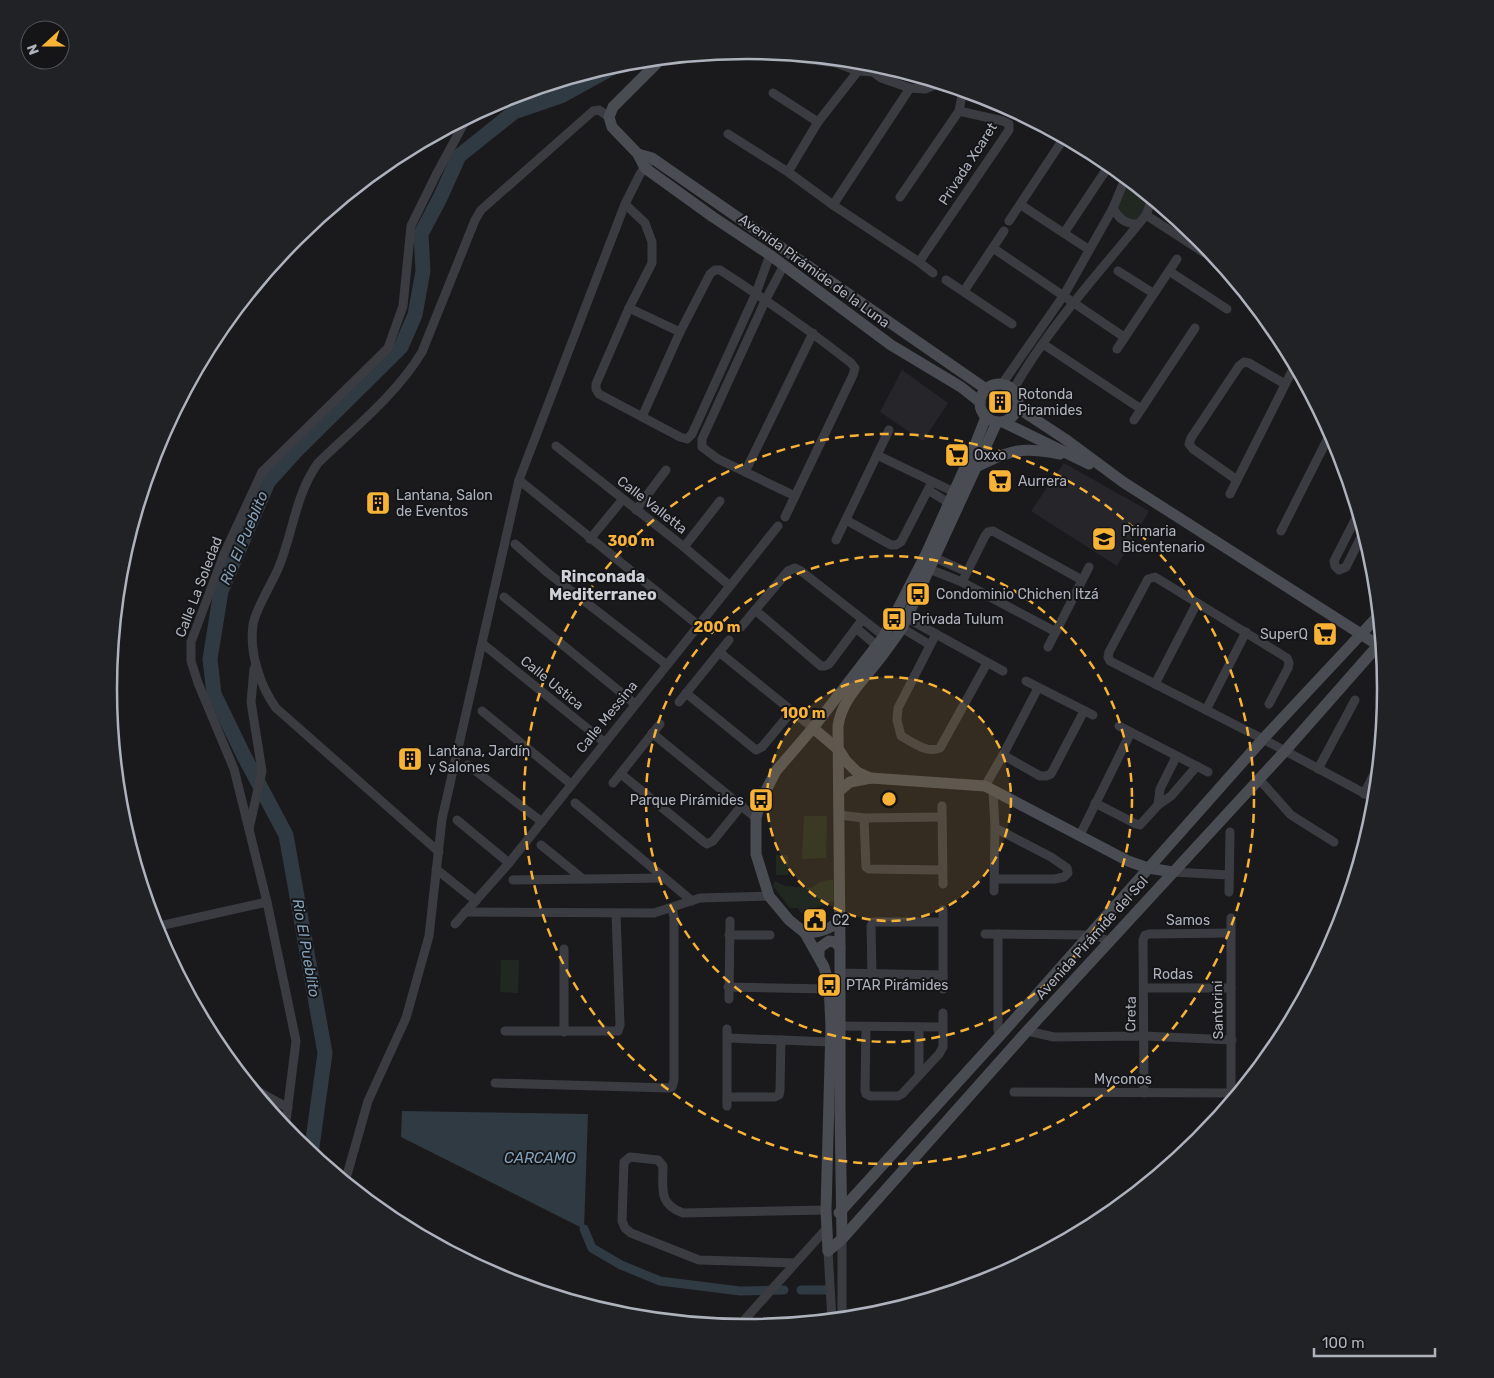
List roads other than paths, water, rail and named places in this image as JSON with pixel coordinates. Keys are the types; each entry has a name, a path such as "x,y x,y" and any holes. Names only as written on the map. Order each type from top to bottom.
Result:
{"street":[{"path":"439,852 276,708 268,698 256,664 252,640 253,623 279,568 302,490 309,475 318,463 394,391 413,368 422,352 475,220 481,210 593,110 599,110 610,117 613,107 654,66"},
{"path":"847,67 858,71 872,72 882,78 910,88 925,89 931,86"},
{"path":"788,172 818,122 858,71"},
{"path":"833,205 910,88"},
{"path":"773,93 818,122"},
{"path":"900,198 959,111 962,97"},
{"name":"Privada Xcaret","path":"919,262 1009,130 1009,124 1003,121 959,111"},
{"name":"Avenida Pirámide de la Luna","path":"610,117 612,127 638,154 645,168 684,197 770,255 891,345 961,387 980,402"},
{"name":"Calle La Soledad","path":"286,1119 296,1042 267,902 234,770 198,683 191,661 191,642 224,554 262,472 388,348 404,306 411,226 436,175 464,126"},
{"path":"728,134 788,172 933,273"},
{"path":"1009,221 1061,143"},
{"name":"Avenida Pirámide de la Luna","path":"638,154 652,158 986,389"},
{"path":"347,1176 368,1101 406,1018 429,936 442,820 519,480 625,204 640,174 652,158"},
{"path":"1064,233 1105,171"},
{"path":"1002,384 1064,295 1088,249 1113,208 1123,183"},
{"path":"684,197 692,187"},
{"path":"625,204 644,223 652,242 652,263 629,308 596,384 596,389 599,394 680,437 687,439 692,434 756,293 770,255"},
{"path":"1021,204 1088,249"},
{"path":"1013,390 1043,344 1074,302 1146,215 1150,204"},
{"path":"1113,208 1121,219 1130,224 1138,224"},
{"path":"1146,215 1199,249"},
{"path":"964,291 1004,230"},
{"path":"993,248 1124,337"},
{"path":"1117,349 1177,259"},
{"path":"784,266 766,299 702,439 702,447 745,472 795,496"},
{"path":"642,417 680,332 700,290 710,274 715,270 720,270 766,299 813,333 855,368 785,517"},
{"path":"1118,271 1153,294"},
{"path":"1169,271 1227,309"},
{"path":"946,280 1012,324"},
{"path":"629,308 680,332"},
{"path":"1134,420 1195,328"},
{"path":"745,472 813,333"},
{"path":"1043,344 1141,409"},
{"path":"1237,480 1194,449 1189,444 1191,438 1239,366 1244,362 1250,363 1285,384"},
{"path":"1230,494 1292,372"},
{"path":"832,1313 826,1210 830,1042 840,1026 819,955 806,932 789,920 769,896 756,854 756,818 761,800 776,771 813,728 884,636 931,556 1000,422 1010,419 1018,408 1018,398 1013,390 1002,384 993,385 986,389 980,402 986,416 1000,422 1077,457 1123,482"},
{"path":"1018,408 1065,439 1123,482 1360,635 1375,643"},
{"path":"931,556 951,498 986,416"},
{"path":"836,540 890,430"},
{"path":"1282,531 1326,442"},
{"name":"Calle Valletta","path":"556,446 684,547 730,586"},
{"path":"976,467 1008,452 1022,450 1037,450 1077,457"},
{"path":"877,455 951,498"},
{"path":"636,510 666,470"},
{"path":"519,480 698,625"},
{"path":"846,520 891,545 896,545 901,542 932,487"},
{"path":"590,539 623,499"},
{"path":"684,547 720,501"},
{"path":"1354,521 1334,561 1335,566 1339,570 1346,567 1359,540"},
{"name":"Calle Messina","path":"454,924 476,901 542,822 778,526"},
{"path":"962,582 985,536 988,532 993,531 1082,580"},
{"path":"515,544 548,573 667,665"},
{"path":"931,556 967,572"},
{"path":"925,567 962,582 1056,632"},
{"path":"842,1312 838,726 840,714 845,704 909,626 925,567"},
{"path":"1048,647 1089,567"},
{"path":"741,627 788,571 794,568 801,571 884,636"},
{"path":"1269,704 1288,668 1289,663 1286,658 1155,577 1148,579 1109,652 1108,657 1110,661 1263,739 1368,796"},
{"path":"504,597 635,704"},
{"path":"1155,684 1197,603"},
{"path":"755,610 820,666 829,664 864,621"},
{"name":"Avenida Pirámide del Sol","path":"827,1228 1263,739 1373,621"},
{"path":"909,626 936,634 1003,671"},
{"path":"909,626 930,645"},
{"path":"857,630 877,646"},
{"path":"1206,710 1246,632"},
{"path":"936,634 898,708 897,720 901,736 933,751 940,748 987,662"},
{"path":"679,702 729,640"},
{"name":"Calle Ustica","path":"482,644 604,742"},
{"path":"1348,648 1360,648 1366,659"},
{"name":"Avenida Pirámide del Sol","path":"828,1251 842,1240 1027,1031 1285,751 1376,649"},
{"path":"719,652 839,750 846,761 857,772 872,778"},
{"path":"248,832 262,771 251,702 256,664"},
{"path":"1026,681 1093,715"},
{"path":"994,891 995,828 989,788 1003,755 1038,688"},
{"path":"686,693 756,750 762,748 795,713"},
{"path":"1318,769 1355,700"},
{"path":"482,711 571,784"},
{"path":"1003,755 1040,776 1051,774 1084,711"},
{"path":"613,783 660,724"},
{"path":"1119,726 1208,772"},
{"path":"1080,835 1131,732"},
{"path":"652,734 744,806 756,818"},
{"path":"1158,805 1160,789 1176,756"},
{"path":"468,765 542,822"},
{"path":"1096,803 1140,825 1158,805 1172,796 1196,766"},
{"path":"621,774 708,844 744,806"},
{"path":"839,790 850,782 872,778 989,788 1128,861 1148,868 1173,872 1229,875"},
{"path":"1259,779 1291,815 1334,842"},
{"path":"1364,794 1370,782"},
{"path":"575,803 692,901"},
{"path":"942,806 943,884"},
{"path":"839,815 864,818 942,817"},
{"path":"864,818 866,867 869,869 942,870"},
{"path":"457,820 509,862"},
{"path":"995,828 1062,864 1067,868 1068,873 1064,877 1055,879 995,879"},
{"path":"1229,892 1230,832"},
{"path":"541,845 583,879"},
{"path":"436,869 476,901"},
{"path":"513,880 664,878"},
{"path":"465,912 654,913 700,898 769,896"},
{"path":"163,925 267,902"},
{"path":"495,1083 672,1087 674,1080 674,917 672,908"},
{"path":"943,910 943,989"},
{"path":"505,1031 616,1032 619,1028 616,912"},
{"name":"Santorini","path":"1231,918 1232,1091"},
{"path":"729,999 730,921"},
{"path":"806,932 822,932 831,928 839,921"},
{"path":"872,974 871,926 873,922 942,922"},
{"path":"985,934 1096,935 1110,942"},
{"path":"998,934 998,1030 1000,1035"},
{"name":"Samos","path":"1145,935 1231,934"},
{"path":"729,935 770,935"},
{"name":"Creta","path":"1144,1093 1145,988 1143,940 1145,935"},
{"path":"819,955 819,948 829,941 835,942 840,947"},
{"path":"564,949 564,1032"},
{"path":"840,974 943,975"},
{"path":"728,987 829,989"},
{"name":"Rodas","path":"1145,988 1231,988"},
{"path":"866,1027 866,1094 870,1096 898,1096 939,1054 943,1047 943,1013"},
{"path":"840,1026 943,1027"},
{"path":"918,1027 919,1075"},
{"path":"1027,1031 1054,1037 1144,1036 1232,1040"},
{"path":"781,1040 780,1090 778,1095 727,1102 728,1033 781,1040 830,1042"},
{"path":"974,1062 989,1074"},
{"name":"Myconos","path":"1014,1092 1144,1093 1228,1097"},
{"path":"265,1095 288,1108"},
{"path":"794,1263 699,1260 631,1233 625,1228 622,1221 624,1162 630,1157 661,1162 663,1166 664,1198 668,1204 684,1213 826,1210"},
{"path":"745,1319 827,1228"},
{"path":"832,1292 842,1292"}],"water":[{"name":"CARCAMO","path":"402,1111 588,1114 584,1229 401,1137"}],"waterway":[{"name":"Rio El Pueblito","path":"312,1145 325,1053 286,835 214,694 210,659 221,591 268,482 296,451 401,347 415,315 423,271 421,234 459,156 514,112 561,96 594,78"},
{"path":"584,1229 592,1248 621,1265 660,1281 740,1291 784,1290"},
{"path":"801,1290 827,1290"}],"place":[{"name":"Rotonda Piramides","path":"1000,402"},
{"name":"Oxxo","path":"957,455"},
{"name":"Aurrera","path":"1000,481"},
{"name":"Lantana, Salon de Eventos","path":"378,503"},
{"name":"Primaria Bicentenario","path":"1104,539"},
{"name":"Condominio Chichen Itzá","path":"918,594"},
{"name":"Privada Tulum","path":"894,619"},
{"name":"SuperQ","path":"1325,634"},
{"name":"Lantana, Jardín y Salones","path":"410,759"},
{"name":"Parque Pirámides","path":"761,800"},
{"name":"C2","path":"815,920"},
{"name":"PTAR Pirámides","path":"829,985"}],"district":[{"name":"Rinconada Mediterraneo","path":"603,585"}]}
